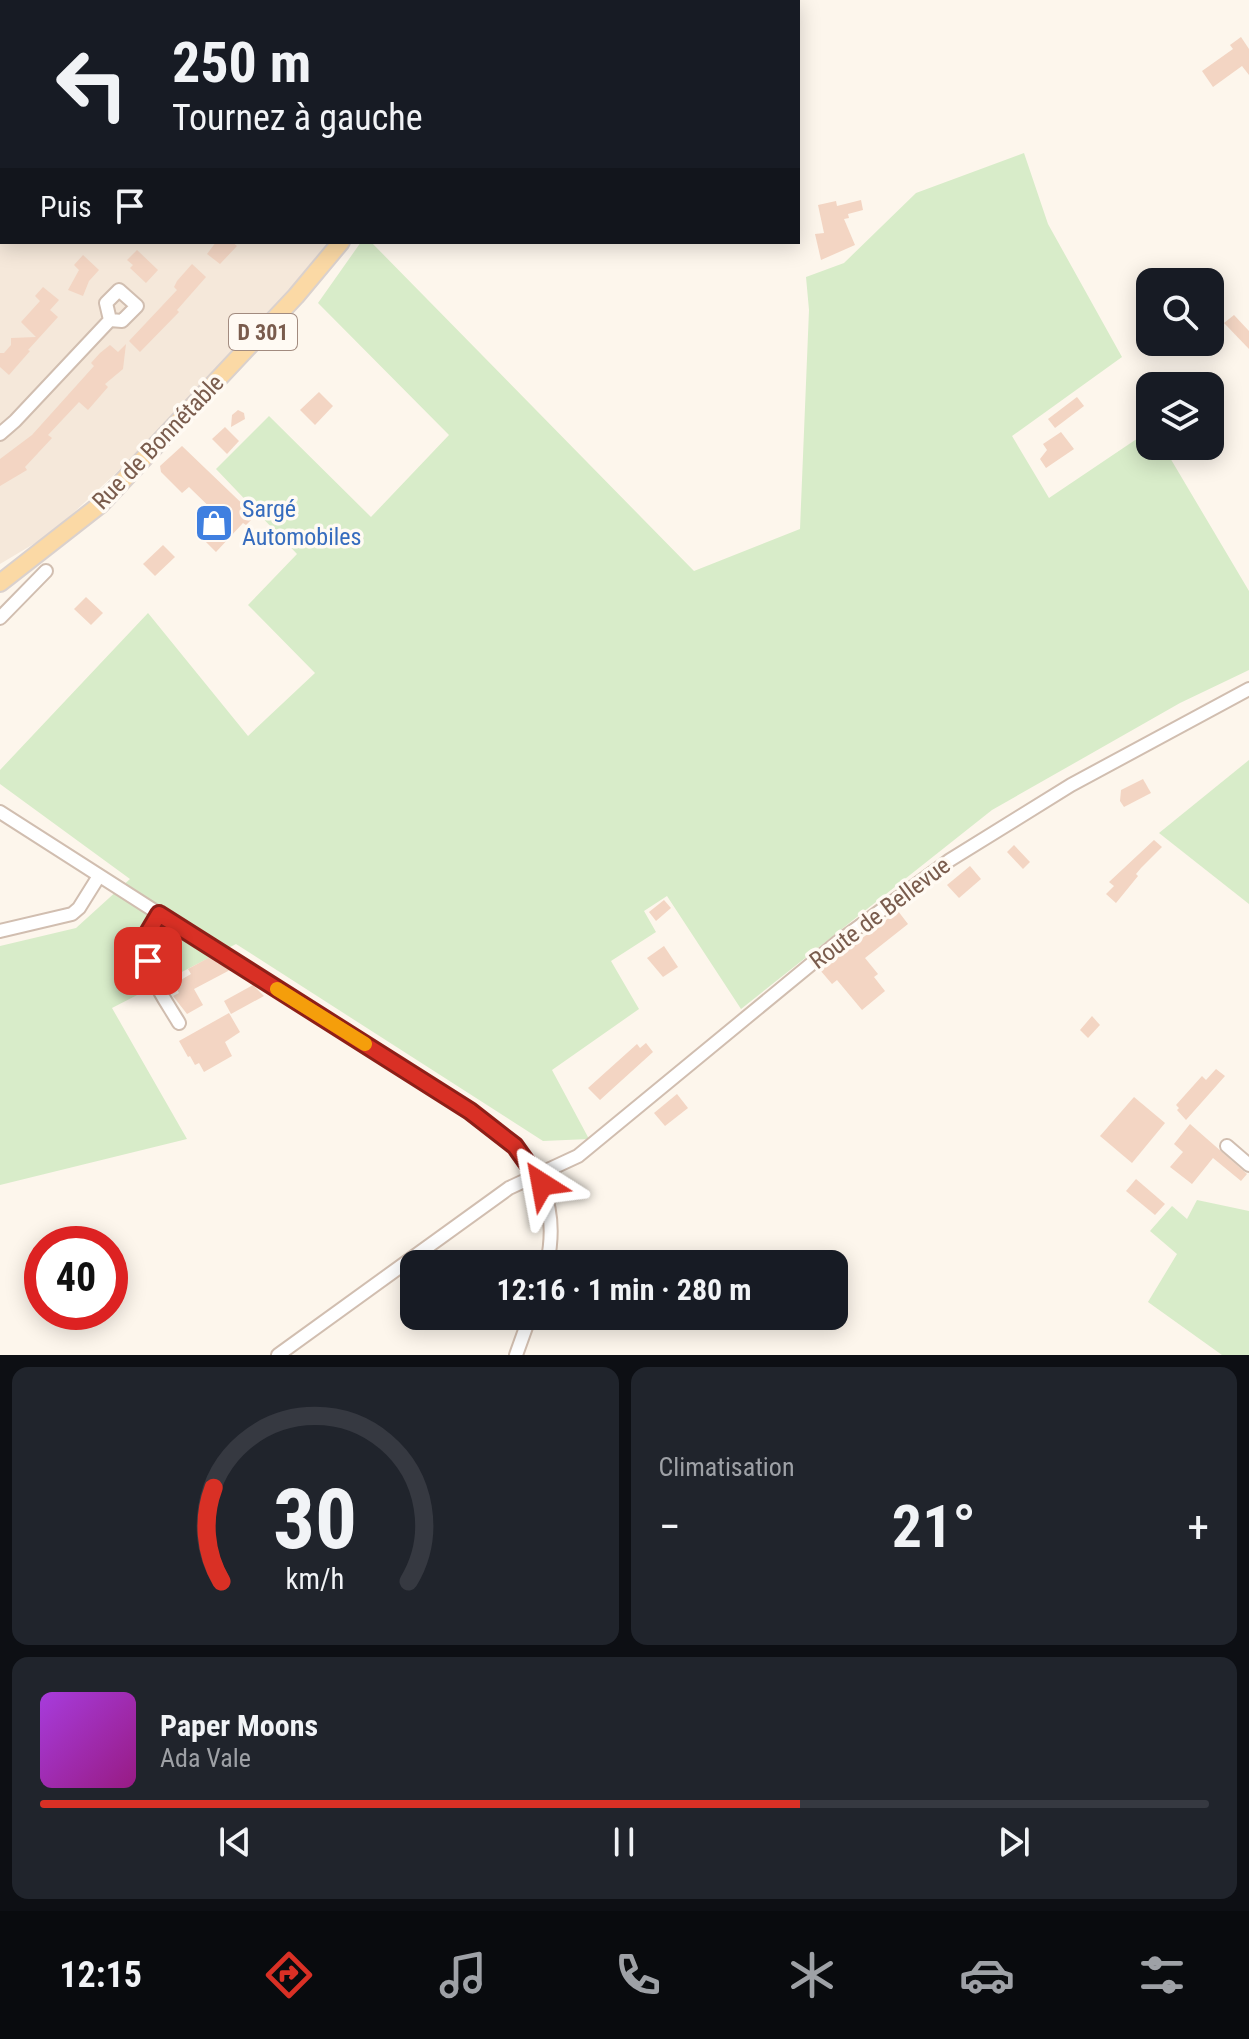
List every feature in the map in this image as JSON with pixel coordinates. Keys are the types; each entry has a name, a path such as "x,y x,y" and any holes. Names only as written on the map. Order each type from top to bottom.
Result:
{"main road":[{"name":"Rue de Bonnétable","path":"29,560 101,504 286,307 339,244"},
{"name":"D 301","path":"0,574 29,560"},
{"name":"D 301","path":"0,583 29,560"}],"street":[{"path":"0,434 110,320"},
{"path":"0,618 46,571"},
{"name":"Route de Bellevue","path":"278,1355 509,1188 578,1156 838,942 950,860 1071,785 1249,689"},
{"path":"0,812 470,1111 515,1146 537,1175 545,1192 551,1218 549,1250"},
{"path":"0,931 72,914 99,876"},
{"path":"159,914 146,936 148,961 154,980 179,1023"},
{"path":"1227,1146 1249,1165"},
{"path":"516,1355 525,1330"}],"shaded area":[{"path":"0,244 326,244 272,311 219,369 115,474 52,533 0,564"}],"green space":[{"path":"1024,153 1048,224 1122,357 1012,436 1049,498 1136,439 1136,460 1171,460 1249,591 1249,670 1180,703 992,810 741,1009 667,896 644,911 656,932 611,961 639,1009 552,1070 589,1139 543,1141 236,944 112,1008 187,1139 0,1185 0,946 76,928 130,879 0,784 0,770 148,613 248,736 315,673 248,605 297,554 216,469 269,416 371,517 449,435 318,303 360,244 373,244 694,571 800,529 809,310 806,277 844,263 916,193"},
{"path":"1249,760 1249,904 1159,833"},
{"path":"1197,1200 1249,1211 1249,1355 1222,1355 1148,1302 1177,1254 1150,1231 1172,1206 1187,1219"}],"building":[{"path":"1241,37 1249,49 1249,75 1242,66 1213,87 1202,71 1233,49 1230,45"},
{"path":"861,200 863,210 848,214 849,218 844,219 855,245 821,260 815,234 824,233 818,205 836,201 837,206"},
{"path":"214,244 237,246 220,264 207,254"},
{"path":"137,250 158,270 146,283 130,268 133,265 127,260"},
{"path":"83,255 99,270 89,281 83,296 68,290 79,270 74,265"},
{"path":"192,264 206,277 177,310 179,312 140,352 129,341 177,290 174,287 177,281"},
{"path":"43,287 59,300 50,310 58,317 9,375 0,367 0,353 11,345 11,338 36,337 21,322 40,301 35,296"},
{"path":"1234,315 1249,331 1249,349 1224,323"},
{"path":"126,344 123,369 105,384 108,387 88,410 79,402 48,435 52,438 25,467 27,470 0,486 0,459 32,435 94,366 91,363 100,353 110,345 118,352"},
{"path":"319,392 333,406 315,425 300,410"},
{"path":"1077,397 1084,406 1055,428 1048,419"},
{"path":"238,410 244,413 245,419 231,427 232,415"},
{"path":"225,427 239,441 227,454 212,439"},
{"path":"1061,432 1074,449 1046,468 1040,459 1047,450 1043,444"},
{"path":"182,446 255,516 246,525 243,523 216,552 204,540 223,520 189,487 182,493 161,472 160,466"},
{"path":"163,545 175,557 155,576 143,564"},
{"path":"86,597 103,613 91,625 74,609"},
{"path":"1143,779 1151,793 1124,807 1120,801 1121,790"},
{"path":"1154,840 1162,847 1136,874 1138,876 1116,903 1106,894 1114,886 1109,882"},
{"path":"1014,845 1030,862 1023,869 1007,852"},
{"path":"970,866 981,879 959,898 947,885"},
{"path":"664,900 671,908 656,921 649,912"},
{"path":"898,911 908,924 865,958 878,974 874,977 885,991 862,1010 837,980 832,984 820,970"},
{"path":"664,946 678,967 663,977 647,958"},
{"path":"210,957 230,970 194,989 203,1005 187,1014 173,996 179,993 174,984 191,974 188,969"},
{"path":"253,985 264,996 231,1014 224,1001"},
{"path":"229,1013 240,1032 225,1042 232,1056 204,1072 199,1063 195,1065 188,1057 179,1041"},
{"path":"1092,1016 1100,1025 1088,1038 1080,1030"},
{"path":"646,1043 653,1052 600,1100 588,1088 637,1044 640,1048"},
{"path":"1216,1069 1225,1076 1186,1120 1176,1105 1202,1076 1206,1080"},
{"path":"677,1094 688,1108 665,1126 654,1113"},
{"path":"1134,1097 1165,1123 1132,1163 1100,1136"},
{"path":"1190,1124 1247,1174 1241,1181 1213,1158 1192,1184 1170,1167 1183,1152 1174,1144"},
{"path":"1136,1179 1165,1204 1155,1215 1126,1191"}],"slow traffic":[{"path":"277,989 365,1044"}],"place":[{"name":"Sargé Automobiles","path":"214,523"}],"route":[{"path":"148,961 146,936 159,914 470,1111 515,1146 542,1184"}]}
